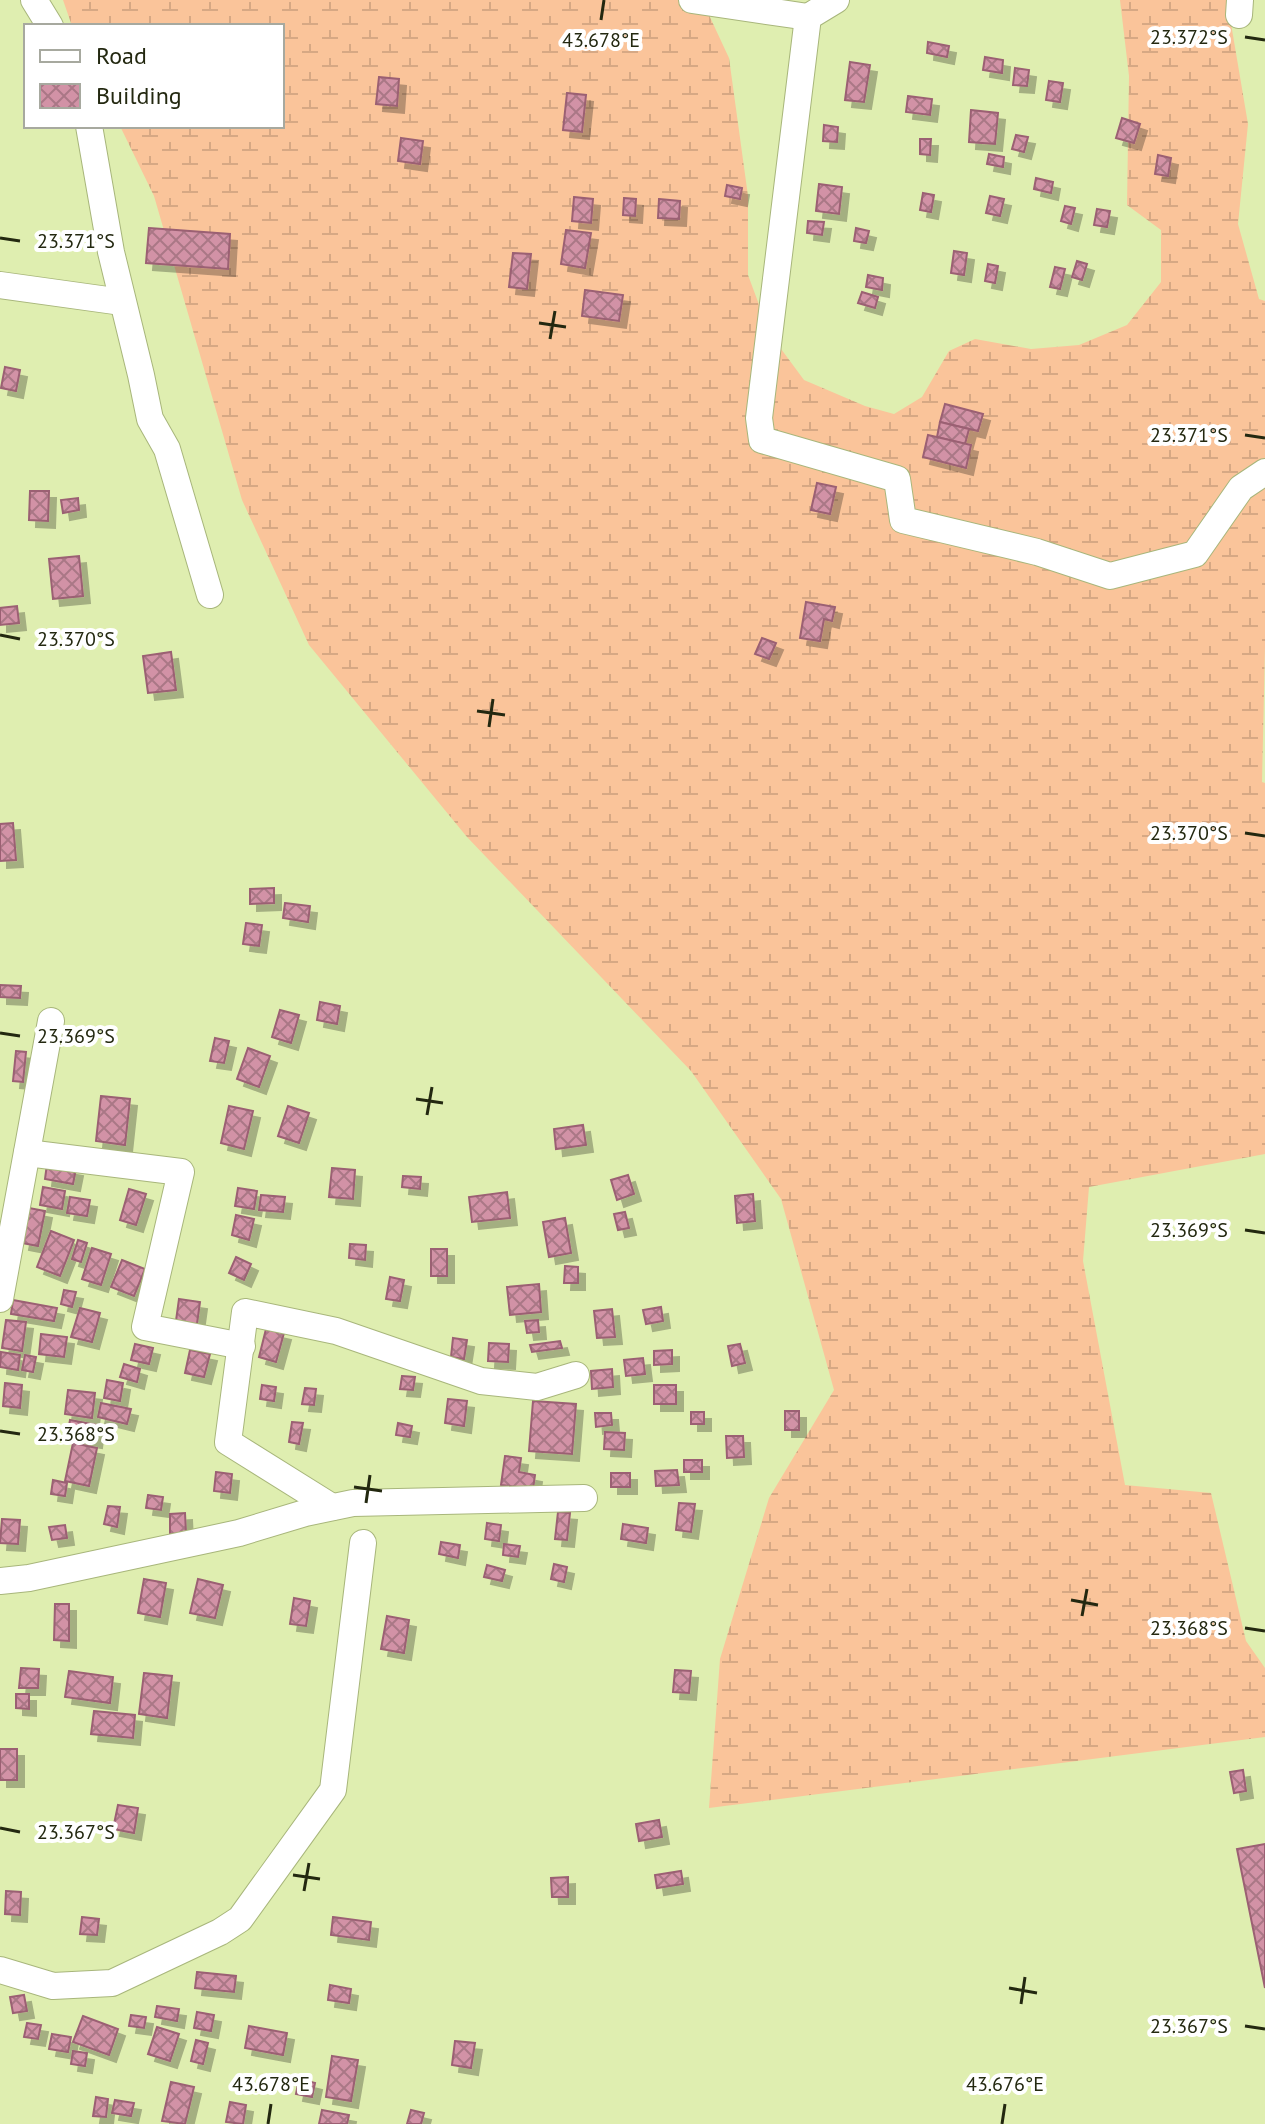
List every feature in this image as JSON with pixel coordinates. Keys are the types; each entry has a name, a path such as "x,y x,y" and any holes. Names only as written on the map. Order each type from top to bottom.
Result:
{"street":[{"path":"34,0 49,24"},
{"path":"692,0 808,17 836,0"},
{"path":"808,17 761,404 762,440 897,479 903,520 1037,552 1110,576 1195,554 1241,488 1265,472"},
{"path":"89,128 122,302 150,419 167,449 210,595"},
{"path":"0,285 122,302"},
{"path":"0,1299 3,1266 51,1021"},
{"path":"27,1153 181,1172 145,1327 242,1346"},
{"path":"332,1507 228,1442 245,1312 336,1331 481,1381 537,1387 576,1375"},
{"path":"0,1581 29,1578 239,1533 353,1503 584,1498"},
{"path":"0,1970 53,1986 112,1983 220,1932 240,1919 333,1790 363,1543"}],"green space":[{"path":"63,0 702,0 729,58 748,196 748,275 770,334 804,380 865,406 894,414 922,397 949,351 975,339 1031,349 1079,345 1127,325 1161,282 1161,230 1127,205 1129,76 1120,0 1227,0 1248,124 1238,224 1259,299 1265,301 1262,782 1265,783 1265,1154 1089,1187 1083,1261 1125,1485 1211,1493 1246,1641 1265,1668 1265,1737 709,1808 720,1659 769,1498 834,1390 781,1199 691,1071 467,837 309,645 242,500 154,196 121,128 284,128 284,24 71,24"}],"building":[{"path":"928,42 949,46 947,57 927,53"},
{"path":"985,57 1003,60 1002,73 983,70"},
{"path":"850,62 870,65 864,102 845,100"},
{"path":"1015,68 1029,70 1027,86 1013,85"},
{"path":"379,77 399,79 397,106 376,104"},
{"path":"1049,81 1063,83 1060,102 1046,100"},
{"path":"567,93 586,95 582,132 563,130"},
{"path":"908,96 932,99 930,115 906,112"},
{"path":"971,110 998,113 995,144 969,142"},
{"path":"1122,118 1140,124 1134,143 1116,138"},
{"path":"824,125 838,127 837,142 823,141"},
{"path":"1016,135 1028,137 1024,152 1012,149"},
{"path":"401,138 423,141 420,164 398,161"},
{"path":"920,139 931,139 930,155 920,154"},
{"path":"989,154 1004,157 1003,167 987,164"},
{"path":"1158,155 1171,158 1168,176 1155,174"},
{"path":"1036,178 1053,182 1051,193 1034,189"},
{"path":"819,184 842,187 839,214 816,211"},
{"path":"727,185 742,188 740,199 725,196"},
{"path":"923,193 934,195 931,212 920,210"},
{"path":"990,196 1004,199 1000,216 986,213"},
{"path":"574,197 593,199 591,223 572,221"},
{"path":"624,198 636,199 635,216 623,215"},
{"path":"659,199 680,201 679,219 658,218"},
{"path":"1065,206 1075,208 1071,224 1061,221"},
{"path":"1097,209 1110,211 1107,227 1094,225"},
{"path":"808,221 824,222 822,235 807,233"},
{"path":"149,228 230,234 228,269 146,263"},
{"path":"856,228 869,231 866,243 854,241"},
{"path":"566,230 591,233 585,268 561,264"},
{"path":"954,251 967,253 964,275 951,273"},
{"path":"513,253 531,254 527,289 509,287"},
{"path":"1077,261 1087,264 1082,280 1072,277"},
{"path":"988,264 998,266 995,283 985,281"},
{"path":"1055,267 1065,269 1060,289 1050,287"},
{"path":"868,275 883,278 882,290 866,287"},
{"path":"585,290 623,295 619,321 582,316"},
{"path":"862,292 878,297 875,308 858,303"},
{"path":"5,367 20,370 16,391 1,388"},
{"path":"945,404 983,414 978,431 940,422"},
{"path":"940,422 969,429 965,444 937,437"},
{"path":"928,435 971,445 966,468 923,457"},
{"path":"817,483 836,487 830,514 811,510"},
{"path":"30,491 49,491 48,521 29,520"},
{"path":"78,498 79,510 63,513 61,500"},
{"path":"79,556 83,596 53,599 49,559"},
{"path":"806,602 835,607 832,621 824,619 820,641 800,638"},
{"path":"17,606 19,623 0,625 0,608"},
{"path":"762,638 776,643 769,659 755,654"},
{"path":"171,652 176,690 148,693 143,656"},
{"path":"13,823 16,860 0,861 0,824"},
{"path":"274,888 274,903 250,904 250,889"},
{"path":"285,903 310,906 308,922 283,918"},
{"path":"246,923 262,925 259,946 243,944"},
{"path":"0,985 21,986 20,998 0,997"},
{"path":"320,1002 340,1006 337,1024 317,1020"},
{"path":"280,1010 299,1015 291,1043 272,1037"},
{"path":"215,1038 229,1041 224,1063 210,1061"},
{"path":"248,1048 270,1056 259,1087 237,1079"},
{"path":"16,1051 26,1052 23,1082 13,1081"},
{"path":"101,1096 130,1099 125,1145 96,1141"},
{"path":"229,1106 253,1111 244,1149 221,1143"},
{"path":"288,1106 309,1113 299,1143 278,1136"},
{"path":"583,1125 586,1145 556,1149 554,1129"},
{"path":"47,1164 76,1169 73,1184 45,1179"},
{"path":"332,1168 355,1170 353,1199 329,1197"},
{"path":"628,1175 634,1194 617,1200 611,1180"},
{"path":"403,1176 421,1177 420,1189 402,1187"},
{"path":"43,1187 65,1191 62,1209 40,1205"},
{"path":"238,1188 257,1191 254,1209 235,1206"},
{"path":"129,1189 146,1194 136,1225 120,1220"},
{"path":"507,1192 510,1218 472,1222 469,1197"},
{"path":"753,1194 755,1221 737,1223 735,1196"},
{"path":"261,1195 285,1197 283,1212 259,1210"},
{"path":"70,1197 90,1200 87,1216 67,1213"},
{"path":"29,1208 45,1211 38,1246 22,1243"},
{"path":"625,1212 629,1228 618,1230 614,1214"},
{"path":"236,1215 254,1219 249,1240 232,1235"},
{"path":"565,1218 571,1253 549,1257 543,1222"},
{"path":"51,1231 74,1240 60,1276 37,1267"},
{"path":"78,1240 87,1243 81,1262 72,1259"},
{"path":"350,1244 366,1245 365,1260 349,1258"},
{"path":"92,1248 111,1254 101,1285 82,1279"},
{"path":"431,1249 447,1249 447,1276 431,1276"},
{"path":"236,1257 251,1264 244,1280 229,1273"},
{"path":"122,1260 145,1269 134,1296 111,1287"},
{"path":"565,1266 578,1267 578,1283 564,1283"},
{"path":"390,1277 404,1280 400,1301 386,1299"},
{"path":"539,1284 541,1312 510,1315 507,1287"},
{"path":"64,1290 76,1292 72,1307 61,1304"},
{"path":"179,1299 200,1302 196,1331 175,1328"},
{"path":"13,1300 57,1308 54,1321 11,1314"},
{"path":"661,1307 663,1321 646,1324 643,1310"},
{"path":"80,1308 100,1313 92,1342 71,1337"},
{"path":"612,1309 615,1337 597,1338 594,1311"},
{"path":"6,1320 26,1322 22,1351 2,1348"},
{"path":"538,1320 539,1332 527,1333 525,1321"},
{"path":"266,1329 284,1333 276,1362 259,1357"},
{"path":"41,1334 67,1337 64,1357 39,1354"},
{"path":"453,1338 467,1340 464,1359 451,1357"},
{"path":"560,1341 562,1348 532,1352 530,1345"},
{"path":"489,1343 509,1344 508,1362 488,1361"},
{"path":"135,1344 153,1348 149,1364 131,1360"},
{"path":"740,1344 745,1363 732,1366 728,1346"},
{"path":"190,1350 210,1354 204,1377 185,1373"},
{"path":"672,1350 672,1364 654,1365 654,1351"},
{"path":"1,1352 20,1355 18,1370 0,1367"},
{"path":"25,1355 36,1357 33,1372 22,1370"},
{"path":"643,1358 645,1374 626,1376 624,1360"},
{"path":"124,1364 140,1369 137,1382 120,1377"},
{"path":"612,1369 613,1387 592,1389 591,1371"},
{"path":"402,1376 415,1377 413,1390 400,1389"},
{"path":"107,1380 123,1383 120,1401 104,1398"},
{"path":"5,1383 22,1385 20,1408 3,1406"},
{"path":"262,1385 276,1387 274,1401 260,1399"},
{"path":"654,1385 676,1385 676,1404 654,1404"},
{"path":"305,1388 316,1389 314,1405 302,1404"},
{"path":"68,1390 95,1393 92,1418 65,1414"},
{"path":"448,1399 467,1401 464,1426 445,1423"},
{"path":"533,1401 576,1404 572,1454 529,1451"},
{"path":"101,1403 131,1409 127,1424 98,1417"},
{"path":"785,1411 799,1411 799,1430 785,1430"},
{"path":"691,1412 704,1412 704,1424 691,1424"},
{"path":"595,1413 611,1413 612,1425 596,1427"},
{"path":"70,1420 97,1425 95,1441 67,1437"},
{"path":"292,1422 303,1423 299,1444 289,1442"},
{"path":"398,1423 412,1426 410,1437 396,1435"},
{"path":"605,1432 625,1433 624,1450 604,1449"},
{"path":"726,1436 743,1436 744,1457 727,1458"},
{"path":"73,1443 97,1448 89,1486 65,1481"},
{"path":"505,1456 521,1458 519,1472 535,1475 533,1489 501,1485"},
{"path":"684,1460 702,1460 702,1472 684,1472"},
{"path":"677,1470 679,1485 656,1486 655,1471"},
{"path":"216,1472 232,1474 230,1493 214,1491"},
{"path":"611,1473 630,1473 630,1487 611,1487"},
{"path":"53,1480 67,1483 65,1496 51,1494"},
{"path":"148,1495 163,1497 161,1510 146,1508"},
{"path":"679,1503 695,1504 691,1532 676,1530"},
{"path":"108,1506 120,1507 117,1527 104,1524"},
{"path":"558,1512 570,1513 567,1540 555,1539"},
{"path":"185,1513 186,1533 170,1534 170,1514"},
{"path":"2,1519 20,1520 18,1544 0,1543"},
{"path":"487,1523 501,1525 499,1541 485,1539"},
{"path":"623,1524 648,1528 646,1543 621,1539"},
{"path":"65,1525 67,1538 52,1540 49,1527"},
{"path":"441,1542 460,1545 458,1558 439,1554"},
{"path":"504,1544 520,1546 518,1557 503,1555"},
{"path":"554,1564 567,1567 564,1582 551,1579"},
{"path":"487,1565 505,1570 502,1581 484,1577"},
{"path":"144,1579 166,1583 160,1617 138,1613"},
{"path":"198,1579 223,1585 215,1618 190,1613"},
{"path":"294,1598 310,1601 306,1626 290,1624"},
{"path":"55,1604 69,1604 69,1641 54,1640"},
{"path":"387,1616 409,1620 404,1653 381,1649"},
{"path":"21,1668 39,1669 38,1688 19,1688"},
{"path":"675,1670 691,1671 689,1693 673,1692"},
{"path":"69,1671 113,1677 110,1703 65,1697"},
{"path":"144,1673 172,1676 167,1718 139,1714"},
{"path":"16,1694 29,1694 29,1709 16,1708"},
{"path":"94,1711 135,1715 133,1738 91,1734"},
{"path":"0,1749 17,1749 17,1780 0,1780"},
{"path":"1243,1770 1246,1791 1234,1793 1230,1772"},
{"path":"118,1805 138,1808 134,1833 113,1829"},
{"path":"659,1820 662,1837 639,1841 636,1824"},
{"path":"1265,1844 1265,1988 1237,1849"},
{"path":"681,1871 683,1884 657,1888 655,1875"},
{"path":"568,1877 568,1897 552,1897 551,1878"},
{"path":"6,1891 21,1892 20,1915 5,1914"},
{"path":"82,1917 99,1919 97,1935 80,1934"},
{"path":"333,1917 371,1922 369,1940 331,1935"},
{"path":"197,1972 236,1976 234,1992 195,1988"},
{"path":"330,1985 351,1989 349,2003 328,2000"},
{"path":"24,1995 27,2011 13,2013 10,1997"},
{"path":"157,2006 179,2009 177,2021 155,2017"},
{"path":"197,2012 214,2015 211,2031 194,2028"},
{"path":"131,2015 146,2017 144,2028 129,2026"},
{"path":"83,2016 118,2029 109,2055 73,2042"},
{"path":"27,2023 41,2025 38,2039 24,2037"},
{"path":"249,2026 287,2033 283,2055 245,2048"},
{"path":"157,2027 179,2034 170,2061 148,2054"},
{"path":"52,2034 71,2037 68,2052 49,2049"},
{"path":"196,2040 208,2043 203,2064 191,2061"},
{"path":"455,2041 475,2043 471,2068 452,2065"},
{"path":"73,2051 87,2053 85,2066 71,2064"},
{"path":"332,2056 358,2060 351,2101 326,2097"},
{"path":"299,2079 315,2083 312,2097 296,2094"},
{"path":"171,2082 194,2087 185,2124 162,2121"},
{"path":"96,2097 108,2099 106,2117 93,2116"},
{"path":"115,2100 134,2103 131,2116 112,2113"},
{"path":"230,2102 246,2105 243,2124 226,2122"},
{"path":"322,2110 349,2115 347,2124 319,2124"},
{"path":"411,2110 424,2113 421,2124 407,2124"}]}
